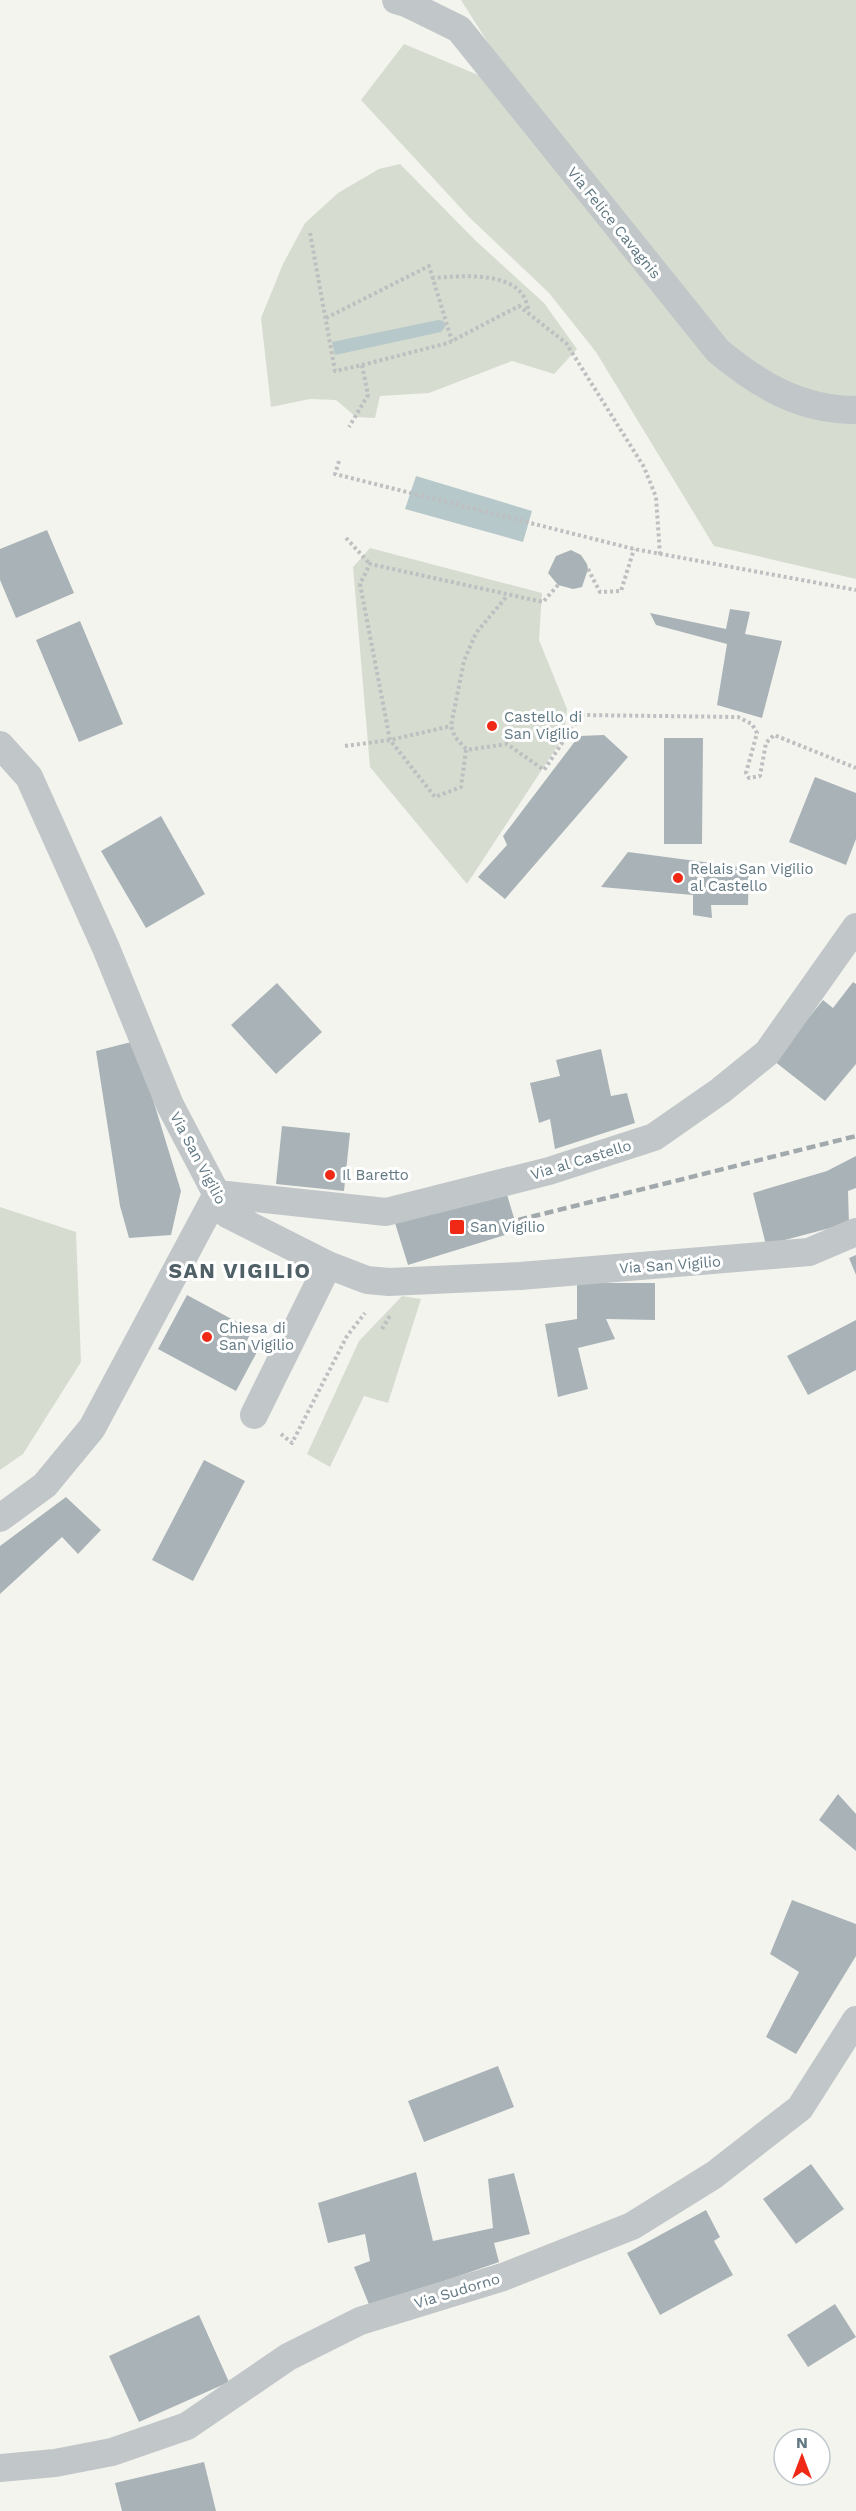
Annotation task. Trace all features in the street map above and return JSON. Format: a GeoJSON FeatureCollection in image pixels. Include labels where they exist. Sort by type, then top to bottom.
{"type":"FeatureCollection","features":[{"type":"Feature","properties":{"kind":"street","name":"Via Felice Cavagnis"},"geometry":{"type":"LineString","coordinates":[[396,0],[459,29],[718,351],[748,376],[794,401],[843,410],[856,410]]}},
{"type":"Feature","properties":{"kind":"street","name":"Via San Vigilio"},"geometry":{"type":"LineString","coordinates":[[0,745],[28,777],[106,948],[170,1105],[227,1214],[328,1265],[367,1280],[389,1282],[520,1276],[799,1253],[856,1232]]}},
{"type":"Feature","properties":{"kind":"street","name":"Via al Castello"},"geometry":{"type":"LineString","coordinates":[[217,1194],[386,1212],[549,1171],[654,1137],[720,1091],[767,1053],[856,927]]}},
{"type":"Feature","properties":{"kind":"street"},"geometry":{"type":"LineString","coordinates":[[0,1518],[45,1485],[92,1428],[208,1215],[217,1194]]}},
{"type":"Feature","properties":{"kind":"street"},"geometry":{"type":"LineString","coordinates":[[254,1415],[328,1265]]}},
{"type":"Feature","properties":{"kind":"street","name":"Via Sudorno"},"geometry":{"type":"LineString","coordinates":[[0,2468],[55,2463],[112,2452],[187,2426],[288,2357],[360,2321],[503,2277],[632,2226],[714,2175],[800,2108],[856,2020]]}},
{"type":"Feature","properties":{"kind":"path"},"geometry":{"type":"LineString","coordinates":[[310,233],[335,370],[452,341],[519,306],[566,344],[644,467],[656,497],[660,555]]}},
{"type":"Feature","properties":{"kind":"path"},"geometry":{"type":"LineString","coordinates":[[326,318],[429,266],[452,341]]}},
{"type":"Feature","properties":{"kind":"path"},"geometry":{"type":"LineString","coordinates":[[432,278],[479,275],[512,285],[527,300],[528,312]]}},
{"type":"Feature","properties":{"kind":"path"},"geometry":{"type":"LineString","coordinates":[[348,427],[368,395],[362,364]]}},
{"type":"Feature","properties":{"kind":"path"},"geometry":{"type":"LineString","coordinates":[[339,461],[335,474],[633,549],[856,590]]}},
{"type":"Feature","properties":{"kind":"path"},"geometry":{"type":"LineString","coordinates":[[346,538],[370,564],[507,596],[543,602],[558,585]]}},
{"type":"Feature","properties":{"kind":"path"},"geometry":{"type":"LineString","coordinates":[[588,569],[600,592],[621,591],[633,549]]}},
{"type":"Feature","properties":{"kind":"path"},"geometry":{"type":"LineString","coordinates":[[370,564],[360,584],[390,740],[435,797],[461,787],[466,750],[455,737],[451,726],[464,661],[476,633],[507,596]]}},
{"type":"Feature","properties":{"kind":"path"},"geometry":{"type":"LineString","coordinates":[[466,750],[507,744],[544,770],[581,715],[738,717],[752,724],[757,733],[747,772],[749,778],[760,776],[766,743],[774,735],[856,768]]}},
{"type":"Feature","properties":{"kind":"path"},"geometry":{"type":"LineString","coordinates":[[345,746],[390,740],[451,726]]}},
{"type":"Feature","properties":{"kind":"path"},"geometry":{"type":"LineString","coordinates":[[254,1415],[292,1443],[347,1336],[389,1282]]}},
{"type":"Feature","properties":{"kind":"shaded area"},"geometry":{"type":"Polygon","coordinates":[[[461,0],[856,0],[856,579],[714,546],[596,352],[549,293],[469,217],[361,100],[404,44],[519,92],[461,0]]]}},
{"type":"Feature","properties":{"kind":"shaded area"},"geometry":{"type":"Polygon","coordinates":[[[400,164],[476,241],[544,303],[577,349],[554,374],[512,361],[429,393],[380,396],[375,418],[356,417],[336,400],[310,399],[271,407],[261,318],[283,264],[305,223],[338,193],[379,169],[400,164]]]}},
{"type":"Feature","properties":{"kind":"shaded area"},"geometry":{"type":"Polygon","coordinates":[[[438,320],[444,321],[445,327],[441,332],[335,355],[332,342],[438,320]]]}},
{"type":"Feature","properties":{"kind":"shaded area"},"geometry":{"type":"Polygon","coordinates":[[[416,476],[532,511],[523,542],[405,509],[416,476]]]}},
{"type":"Feature","properties":{"kind":"shaded area"},"geometry":{"type":"Polygon","coordinates":[[[370,548],[542,593],[539,640],[567,709],[564,736],[467,884],[370,767],[353,567],[370,548]]]}},
{"type":"Feature","properties":{"kind":"shaded area"},"geometry":{"type":"Polygon","coordinates":[[[0,1207],[76,1232],[81,1362],[23,1454],[0,1470],[0,1207]]]}},
{"type":"Feature","properties":{"kind":"shaded area"},"geometry":{"type":"Polygon","coordinates":[[[402,1296],[421,1299],[388,1403],[364,1396],[330,1467],[307,1454],[359,1341],[402,1296]]]}},
{"type":"Feature","properties":{"kind":"building"},"geometry":{"type":"Polygon","coordinates":[[[47,530],[74,593],[16,618],[0,580],[0,549],[47,530]]]}},
{"type":"Feature","properties":{"kind":"building"},"geometry":{"type":"Polygon","coordinates":[[[571,550],[581,555],[588,569],[582,587],[573,589],[558,585],[548,573],[556,556],[571,550]]]}},
{"type":"Feature","properties":{"kind":"building"},"geometry":{"type":"Polygon","coordinates":[[[730,609],[750,612],[745,634],[782,641],[762,718],[717,705],[727,644],[656,625],[650,613],[726,629],[730,609]]]}},
{"type":"Feature","properties":{"kind":"building"},"geometry":{"type":"Polygon","coordinates":[[[80,621],[123,724],[79,742],[36,640],[80,621]]]}},
{"type":"Feature","properties":{"kind":"building"},"geometry":{"type":"Polygon","coordinates":[[[604,735],[628,757],[505,899],[478,877],[507,845],[503,836],[579,736],[604,735]]]}},
{"type":"Feature","properties":{"kind":"building","name":"Relais San Vigilio al Castello"},"geometry":{"type":"Polygon","coordinates":[[[664,738],[703,738],[702,844],[664,844],[664,738]]]}},
{"type":"Feature","properties":{"kind":"building"},"geometry":{"type":"Polygon","coordinates":[[[815,777],[856,793],[856,839],[846,865],[789,842],[815,777]]]}},
{"type":"Feature","properties":{"kind":"building"},"geometry":{"type":"Polygon","coordinates":[[[161,816],[205,894],[146,928],[101,851],[161,816]]]}},
{"type":"Feature","properties":{"kind":"building","name":"Relais San Vigilio al Castello"},"geometry":{"type":"Polygon","coordinates":[[[628,852],[749,868],[748,905],[711,905],[712,918],[693,915],[693,895],[601,887],[628,852]]]}},
{"type":"Feature","properties":{"kind":"building"},"geometry":{"type":"Polygon","coordinates":[[[853,982],[856,984],[856,1064],[825,1101],[774,1061],[823,1000],[833,1008],[853,982]]]}},
{"type":"Feature","properties":{"kind":"building"},"geometry":{"type":"Polygon","coordinates":[[[277,983],[322,1032],[276,1074],[231,1025],[277,983]]]}},
{"type":"Feature","properties":{"kind":"building","name":"San Vigilio"},"geometry":{"type":"Polygon","coordinates":[[[135,1041],[181,1191],[171,1235],[129,1238],[120,1206],[96,1051],[135,1041]]]}},
{"type":"Feature","properties":{"kind":"building"},"geometry":{"type":"Polygon","coordinates":[[[601,1049],[611,1096],[627,1093],[635,1123],[555,1149],[550,1119],[539,1123],[530,1083],[560,1076],[556,1060],[601,1049]]]}},
{"type":"Feature","properties":{"kind":"building"},"geometry":{"type":"Polygon","coordinates":[[[282,1126],[350,1133],[344,1191],[276,1184],[282,1126]]]}},
{"type":"Feature","properties":{"kind":"building"},"geometry":{"type":"Polygon","coordinates":[[[856,1156],[856,1188],[848,1191],[849,1223],[766,1245],[753,1193],[827,1171],[856,1156]]]}},
{"type":"Feature","properties":{"kind":"building"},"geometry":{"type":"Polygon","coordinates":[[[505,1188],[518,1231],[408,1265],[395,1223],[505,1188]]]}},
{"type":"Feature","properties":{"kind":"building"},"geometry":{"type":"Polygon","coordinates":[[[856,1255],[856,1275],[849,1258],[856,1255]]]}},
{"type":"Feature","properties":{"kind":"building"},"geometry":{"type":"Polygon","coordinates":[[[577,1283],[655,1283],[655,1320],[606,1319],[615,1339],[578,1348],[588,1389],[558,1397],[545,1324],[577,1319],[577,1283]]]}},
{"type":"Feature","properties":{"kind":"building","name":"Chiesa di San Vigilio"},"geometry":{"type":"Polygon","coordinates":[[[187,1295],[252,1330],[246,1343],[258,1350],[236,1391],[158,1349],[187,1295]]]}},
{"type":"Feature","properties":{"kind":"building"},"geometry":{"type":"Polygon","coordinates":[[[856,1320],[856,1370],[808,1395],[787,1356],[856,1320]]]}},
{"type":"Feature","properties":{"kind":"building"},"geometry":{"type":"Polygon","coordinates":[[[204,1460],[245,1481],[193,1581],[152,1560],[204,1460]]]}},
{"type":"Feature","properties":{"kind":"building"},"geometry":{"type":"Polygon","coordinates":[[[66,1497],[101,1530],[78,1554],[62,1537],[0,1594],[0,1546],[66,1497]]]}},
{"type":"Feature","properties":{"kind":"building"},"geometry":{"type":"Polygon","coordinates":[[[838,1794],[856,1814],[856,1851],[819,1820],[838,1794]]]}},
{"type":"Feature","properties":{"kind":"building"},"geometry":{"type":"Polygon","coordinates":[[[792,1900],[856,1924],[856,1956],[796,2054],[766,2037],[799,1972],[770,1954],[792,1900]]]}},
{"type":"Feature","properties":{"kind":"building"},"geometry":{"type":"Polygon","coordinates":[[[498,2066],[514,2107],[424,2142],[408,2101],[498,2066]]]}},
{"type":"Feature","properties":{"kind":"building"},"geometry":{"type":"Polygon","coordinates":[[[811,2164],[844,2209],[796,2244],[763,2199],[811,2164]]]}},
{"type":"Feature","properties":{"kind":"building"},"geometry":{"type":"Polygon","coordinates":[[[416,2172],[433,2241],[493,2228],[488,2179],[514,2173],[530,2234],[494,2243],[499,2262],[370,2307],[354,2267],[370,2261],[365,2234],[328,2243],[318,2203],[416,2172]]]}},
{"type":"Feature","properties":{"kind":"building"},"geometry":{"type":"Polygon","coordinates":[[[706,2210],[720,2237],[714,2241],[733,2275],[660,2315],[627,2253],[706,2210]]]}},
{"type":"Feature","properties":{"kind":"building"},"geometry":{"type":"Polygon","coordinates":[[[835,2304],[856,2337],[808,2367],[787,2335],[835,2304]]]}},
{"type":"Feature","properties":{"kind":"building"},"geometry":{"type":"Polygon","coordinates":[[[199,2315],[229,2382],[139,2422],[109,2356],[199,2315]]]}},
{"type":"Feature","properties":{"kind":"building"},"geometry":{"type":"Polygon","coordinates":[[[204,2462],[216,2511],[122,2511],[115,2483],[204,2462]]]}},
{"type":"Feature","properties":{"kind":"railway"},"geometry":{"type":"LineString","coordinates":[[466,1233],[856,1136]]}},
{"type":"Feature","properties":{"kind":"place","name":"Castello di San Vigilio"},"geometry":{"type":"Point","coordinates":[492,726]}},
{"type":"Feature","properties":{"kind":"place","name":"Relais San Vigilio al Castello"},"geometry":{"type":"Point","coordinates":[678,878]}},
{"type":"Feature","properties":{"kind":"place","name":"Il Baretto"},"geometry":{"type":"Point","coordinates":[330,1175]}},
{"type":"Feature","properties":{"kind":"place","name":"San Vigilio"},"geometry":{"type":"Point","coordinates":[457,1227]}},
{"type":"Feature","properties":{"kind":"place","name":"Chiesa di San Vigilio"},"geometry":{"type":"Point","coordinates":[207,1337]}},
{"type":"Feature","properties":{"kind":"district","name":"SAN VIGILIO"},"geometry":{"type":"Point","coordinates":[240,1270]}}]}
